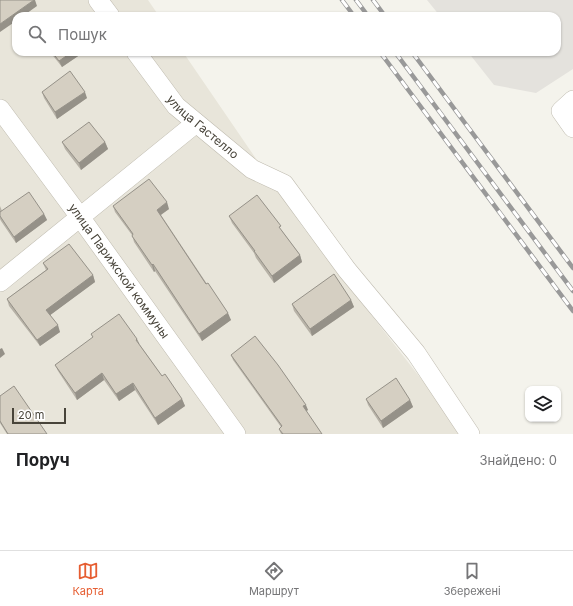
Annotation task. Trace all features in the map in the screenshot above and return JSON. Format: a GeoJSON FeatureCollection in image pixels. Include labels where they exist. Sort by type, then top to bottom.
{"type":"FeatureCollection","features":[{"type":"Feature","properties":{"kind":"street"},"geometry":{"type":"LineString","coordinates":[[98,0],[107,12]]}},
{"type":"Feature","properties":{"kind":"street","name":"улица Гастелло"},"geometry":{"type":"LineString","coordinates":[[139,56],[176,106],[252,169],[284,184],[347,270],[416,353],[470,434]]}},
{"type":"Feature","properties":{"kind":"street"},"geometry":{"type":"LineString","coordinates":[[573,100],[561,111],[573,128]]}},
{"type":"Feature","properties":{"kind":"street","name":"улица Парижской коммуны"},"geometry":{"type":"LineString","coordinates":[[0,108],[236,434]]}},
{"type":"Feature","properties":{"kind":"street"},"geometry":{"type":"LineString","coordinates":[[0,282],[196,123]]}},
{"type":"Feature","properties":{"kind":"shaded area"},"geometry":{"type":"Polygon","coordinates":[[[0,0],[148,0],[156,12],[12,12],[12,56],[186,56],[302,226],[464,434],[0,434],[0,0]]]}},
{"type":"Feature","properties":{"kind":"shaded area"},"geometry":{"type":"Polygon","coordinates":[[[427,0],[573,0],[573,69],[536,93],[494,85],[471,56],[561,56],[561,12],[437,12],[427,0]]]}},
{"type":"Feature","properties":{"kind":"building"},"geometry":{"type":"Polygon","coordinates":[[[0,0],[34,0],[17,12],[12,12],[12,16],[0,24],[0,0]]]}},
{"type":"Feature","properties":{"kind":"building"},"geometry":{"type":"Polygon","coordinates":[[[55,56],[66,56],[59,61],[55,56]]]}},
{"type":"Feature","properties":{"kind":"building"},"geometry":{"type":"Polygon","coordinates":[[[70,71],[85,92],[55,112],[42,92],[70,71]]]}},
{"type":"Feature","properties":{"kind":"building"},"geometry":{"type":"Polygon","coordinates":[[[89,122],[105,142],[79,163],[62,142],[89,122]]]}},
{"type":"Feature","properties":{"kind":"building"},"geometry":{"type":"Polygon","coordinates":[[[149,179],[167,202],[157,210],[206,284],[208,283],[228,313],[199,334],[113,206],[149,179]]]}},
{"type":"Feature","properties":{"kind":"building"},"geometry":{"type":"Polygon","coordinates":[[[29,192],[44,214],[14,237],[0,216],[0,212],[29,192]]]}},
{"type":"Feature","properties":{"kind":"building"},"geometry":{"type":"Polygon","coordinates":[[[257,195],[281,226],[279,227],[300,255],[272,276],[229,216],[257,195]]]}},
{"type":"Feature","properties":{"kind":"building"},"geometry":{"type":"Polygon","coordinates":[[[69,244],[93,275],[46,310],[58,325],[37,340],[7,299],[48,269],[43,263],[69,244]]]}},
{"type":"Feature","properties":{"kind":"building"},"geometry":{"type":"Polygon","coordinates":[[[334,274],[351,300],[310,329],[292,304],[334,274]]]}},
{"type":"Feature","properties":{"kind":"building"},"geometry":{"type":"Polygon","coordinates":[[[119,314],[162,376],[165,374],[182,399],[155,418],[133,383],[116,394],[102,373],[75,393],[55,365],[93,337],[91,334],[119,314]]]}},
{"type":"Feature","properties":{"kind":"building"},"geometry":{"type":"Polygon","coordinates":[[[255,336],[278,365],[306,405],[303,406],[322,434],[283,434],[279,429],[282,426],[231,355],[255,336]]]}},
{"type":"Feature","properties":{"kind":"building"},"geometry":{"type":"Polygon","coordinates":[[[396,378],[410,400],[381,421],[366,399],[396,378]]]}},
{"type":"Feature","properties":{"kind":"building"},"geometry":{"type":"Polygon","coordinates":[[[14,386],[47,434],[8,434],[0,421],[0,396],[14,386]]]}},
{"type":"Feature","properties":{"kind":"railway"},"geometry":{"type":"LineString","coordinates":[[342,0],[351,12]]}},
{"type":"Feature","properties":{"kind":"railway"},"geometry":{"type":"LineString","coordinates":[[356,0],[365,12]]}},
{"type":"Feature","properties":{"kind":"railway"},"geometry":{"type":"LineString","coordinates":[[373,0],[382,12]]}},
{"type":"Feature","properties":{"kind":"railway"},"geometry":{"type":"LineString","coordinates":[[383,56],[573,311]]}},
{"type":"Feature","properties":{"kind":"railway"},"geometry":{"type":"LineString","coordinates":[[398,56],[573,291]]}},
{"type":"Feature","properties":{"kind":"railway"},"geometry":{"type":"LineString","coordinates":[[415,56],[573,268]]}}]}
